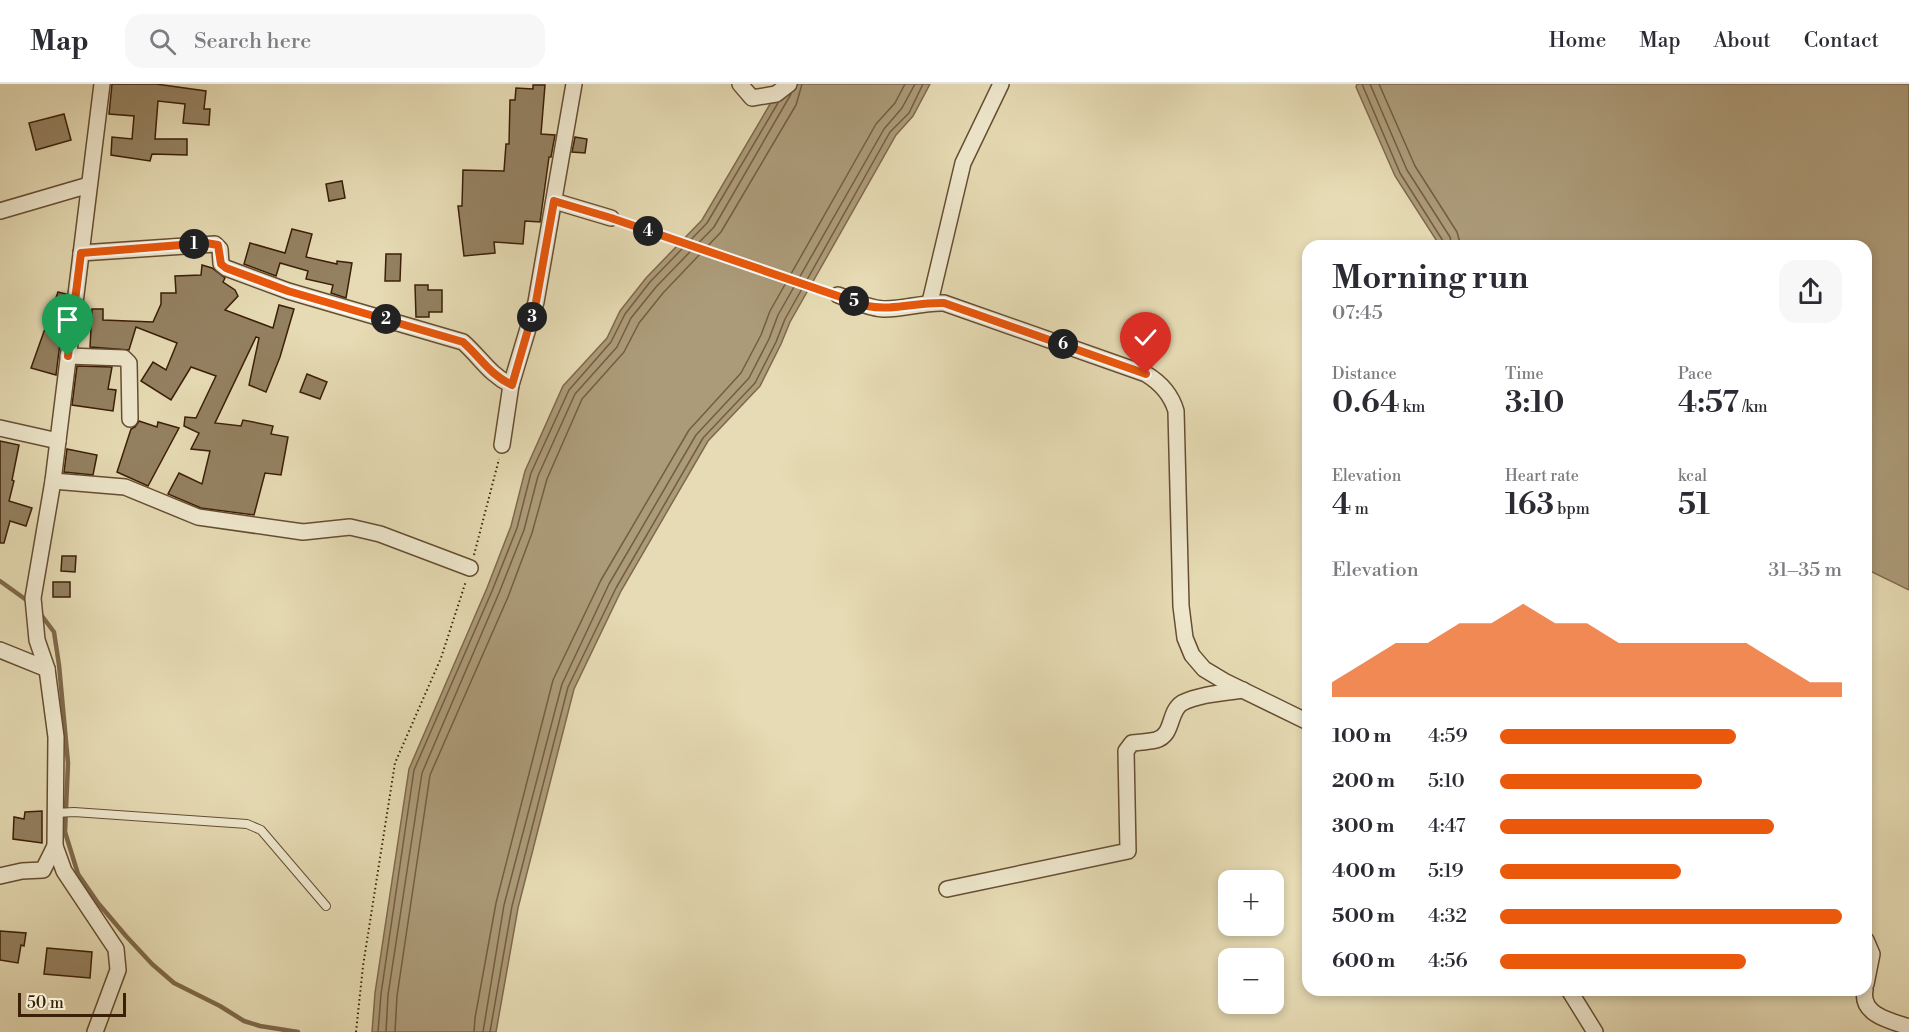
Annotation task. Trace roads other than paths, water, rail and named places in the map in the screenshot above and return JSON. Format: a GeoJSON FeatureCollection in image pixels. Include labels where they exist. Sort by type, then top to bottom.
{"type":"FeatureCollection","features":[{"type":"Feature","properties":{"kind":"street"},"geometry":{"type":"LineString","coordinates":[[0,876],[22,871],[43,870],[55,846],[60,813],[56,737],[47,669],[37,640],[33,598],[53,481],[102,84]]}},
{"type":"Feature","properties":{"kind":"street"},"geometry":{"type":"LineString","coordinates":[[502,445],[512,385],[536,302],[574,84]]}},
{"type":"Feature","properties":{"kind":"street"},"geometry":{"type":"LineString","coordinates":[[740,84],[752,98],[776,94],[789,84]]}},
{"type":"Feature","properties":{"kind":"street"},"geometry":{"type":"LineString","coordinates":[[930,302],[963,163],[1001,84]]}},
{"type":"Feature","properties":{"kind":"street"},"geometry":{"type":"LineString","coordinates":[[0,210],[89,185]]}},
{"type":"Feature","properties":{"kind":"street"},"geometry":{"type":"LineString","coordinates":[[554,201],[611,218]]}},
{"type":"Feature","properties":{"kind":"street"},"geometry":{"type":"LineString","coordinates":[[81,253],[215,244],[220,249],[221,264],[226,268],[288,291],[463,342],[498,379],[512,385]]}},
{"type":"Feature","properties":{"kind":"street"},"geometry":{"type":"LineString","coordinates":[[838,295],[867,306],[883,309],[930,302],[944,303],[1146,374],[1157,381],[1173,401],[1176,411],[1180,606],[1185,638],[1192,655],[1204,669],[1302,719]]}},
{"type":"Feature","properties":{"kind":"street"},"geometry":{"type":"LineString","coordinates":[[68,356],[124,358],[129,363],[130,419]]}},
{"type":"Feature","properties":{"kind":"street"},"geometry":{"type":"LineString","coordinates":[[0,428],[58,441]]}},
{"type":"Feature","properties":{"kind":"street"},"geometry":{"type":"LineString","coordinates":[[53,481],[125,487],[198,517],[303,532],[350,527],[380,534],[470,568]]}},
{"type":"Feature","properties":{"kind":"street"},"geometry":{"type":"LineString","coordinates":[[0,650],[47,669]]}},
{"type":"Feature","properties":{"kind":"street"},"geometry":{"type":"LineString","coordinates":[[947,889],[1128,851],[1126,751],[1132,743],[1158,740],[1167,733],[1173,715],[1180,704],[1197,698],[1243,690]]}},
{"type":"Feature","properties":{"kind":"street"},"geometry":{"type":"LineString","coordinates":[[55,846],[64,871],[116,949],[118,970],[95,1032]]}},
{"type":"Feature","properties":{"kind":"street"},"geometry":{"type":"LineString","coordinates":[[1573,996],[1595,1032]]}},
{"type":"Feature","properties":{"kind":"street"},"geometry":{"type":"LineString","coordinates":[[1864,996],[1869,1009],[1878,1017],[1909,1027]]}},
{"type":"Feature","properties":{"kind":"lane"},"geometry":{"type":"LineString","coordinates":[[60,813],[74,812],[247,824],[261,830],[326,906]]}},
{"type":"Feature","properties":{"kind":"water"},"geometry":{"type":"Polygon","coordinates":[[[780,84],[930,84],[913,116],[896,135],[790,322],[760,386],[708,441],[621,591],[574,689],[518,908],[496,1032],[372,1032],[375,993],[409,769],[487,588],[511,526],[525,471],[563,386],[607,338],[620,311],[646,278],[702,220],[780,84]]]}},
{"type":"Feature","properties":{"kind":"water"},"geometry":{"type":"Polygon","coordinates":[[[1357,84],[1909,84],[1909,590],[1872,572],[1872,240],[1436,240],[1395,176],[1356,87],[1357,84]]]}},
{"type":"Feature","properties":{"kind":"waterway"},"geometry":{"type":"LineString","coordinates":[[0,581],[25,599]]}},
{"type":"Feature","properties":{"kind":"waterway"},"geometry":{"type":"LineString","coordinates":[[39,612],[54,632],[59,665],[68,763],[65,832],[78,874],[98,903],[126,936],[152,964],[174,983],[244,1021],[298,1032]]}}]}
